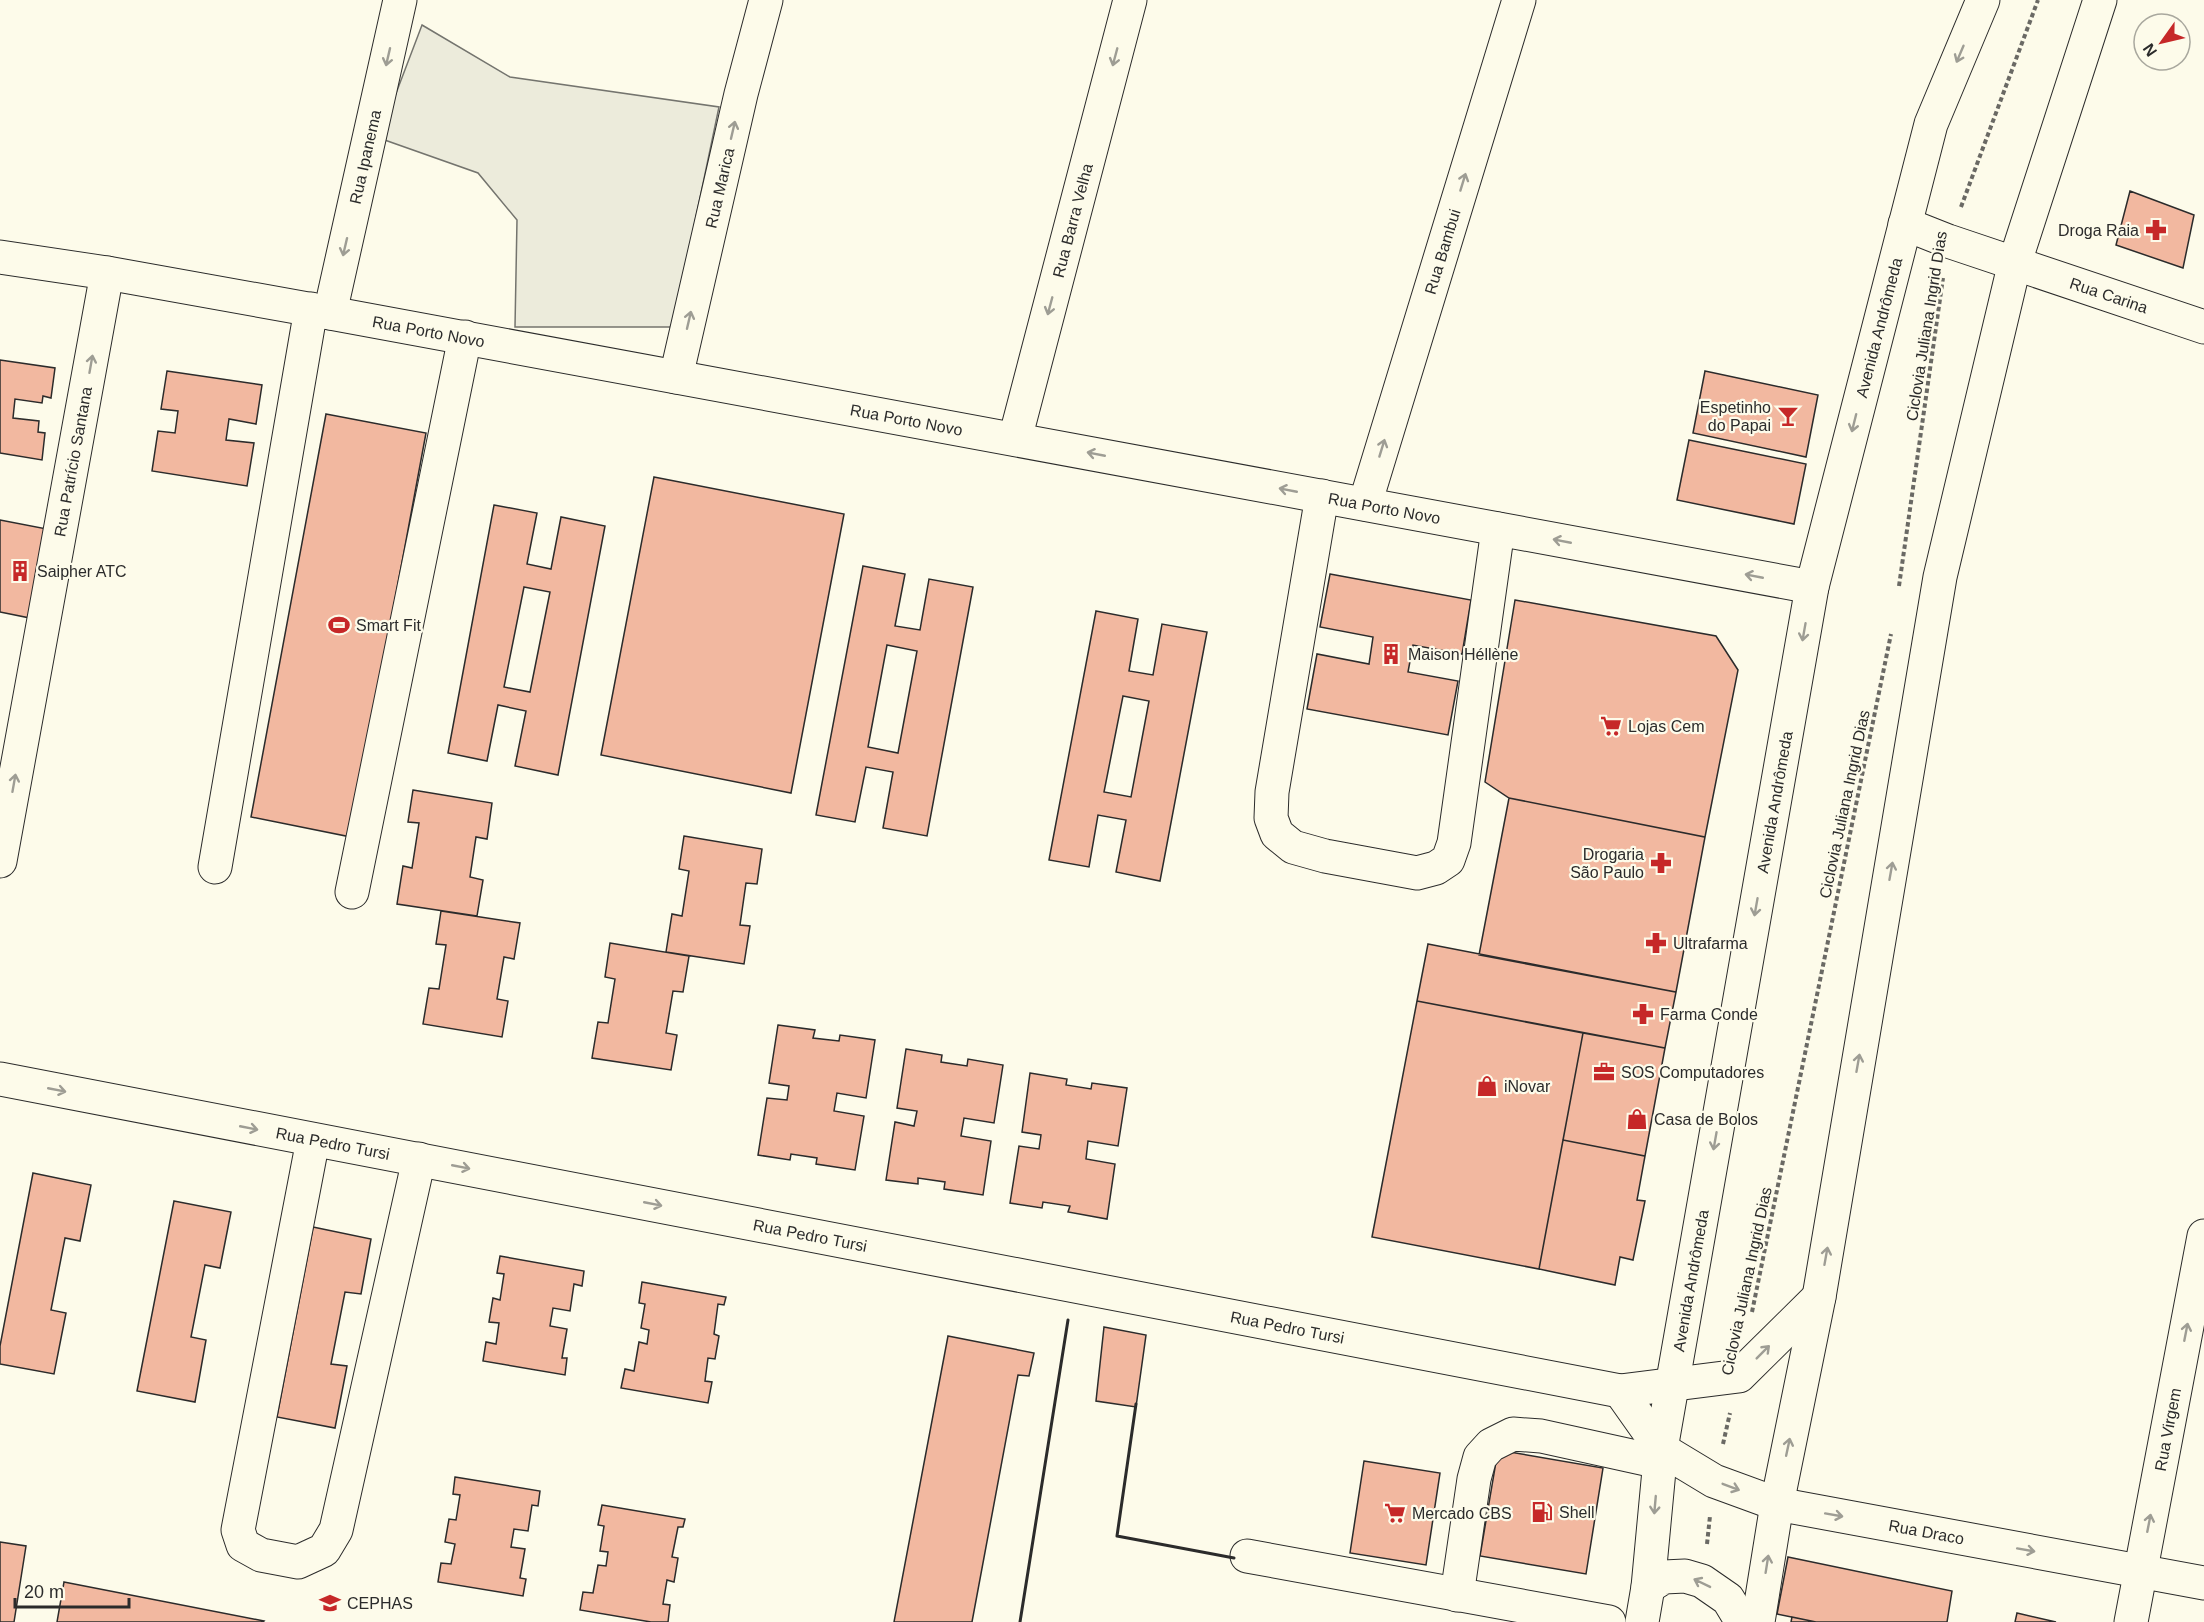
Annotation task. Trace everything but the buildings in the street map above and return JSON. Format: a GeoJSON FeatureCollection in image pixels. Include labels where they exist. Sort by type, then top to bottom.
{"type":"FeatureCollection","features":[{"type":"Feature","properties":{"kind":"street","name":"Rua Ipanema"},"geometry":{"type":"LineString","coordinates":[[215,867],[321,311],[400,0]]}},
{"type":"Feature","properties":{"kind":"street","name":"Rua Marica"},"geometry":{"type":"LineString","coordinates":[[676,377],[741,94],[766,0]]}},
{"type":"Feature","properties":{"kind":"street","name":"Rua Barra Velha"},"geometry":{"type":"LineString","coordinates":[[1015,439],[1130,0]]}},
{"type":"Feature","properties":{"kind":"street","name":"Rua Bambui"},"geometry":{"type":"LineString","coordinates":[[1365,504],[1520,0]]}},
{"type":"Feature","properties":{"kind":"street","name":"Avenida Andrômeda"},"geometry":{"type":"LineString","coordinates":[[1642,1622],[1648,1587],[1660,1456],[1812,587],[1930,124],[1983,0]]}},
{"type":"Feature","properties":{"kind":"street"},"geometry":{"type":"LineString","coordinates":[[1758,1622],[1777,1504],[1819,1297],[1940,577],[2015,262],[2100,0]]}},
{"type":"Feature","properties":{"kind":"street","name":"Rua Carina"},"geometry":{"type":"LineString","coordinates":[[1905,224],[1948,241],[2204,327]]}},
{"type":"Feature","properties":{"kind":"street","name":"Rua Porto Novo"},"geometry":{"type":"LineString","coordinates":[[0,257],[107,273],[321,311],[1812,587]]}},
{"type":"Feature","properties":{"kind":"street","name":"Rua Patrício Santana"},"geometry":{"type":"LineString","coordinates":[[0,861],[107,273]]}},
{"type":"Feature","properties":{"kind":"street"},"geometry":{"type":"LineString","coordinates":[[352,892],[465,338]]}},
{"type":"Feature","properties":{"kind":"street"},"geometry":{"type":"LineString","coordinates":[[1322,496],[1272,792],[1270,818],[1276,834],[1293,847],[1336,858],[1417,873],[1436,868],[1448,860],[1454,843],[1498,529]]}},
{"type":"Feature","properties":{"kind":"street","name":"Rua Pedro Tursi"},"geometry":{"type":"LineString","coordinates":[[0,1079],[1620,1390],[1739,1376]]}},
{"type":"Feature","properties":{"kind":"street"},"geometry":{"type":"LineString","coordinates":[[313,1140],[238,1530],[243,1545],[261,1555],[298,1562],[324,1550],[336,1530],[419,1159]]}},
{"type":"Feature","properties":{"kind":"street","name":"Rua Virgem"},"geometry":{"type":"LineString","coordinates":[[2131,1622],[2204,1236]]}},
{"type":"Feature","properties":{"kind":"street"},"geometry":{"type":"LineString","coordinates":[[1739,1376],[1819,1297]]}},
{"type":"Feature","properties":{"kind":"street"},"geometry":{"type":"LineString","coordinates":[[1620,1390],[1660,1456]]}},
{"type":"Feature","properties":{"kind":"street"},"geometry":{"type":"LineString","coordinates":[[1457,1595],[1474,1479],[1480,1457],[1491,1445],[1513,1434],[1541,1436],[1660,1456]]}},
{"type":"Feature","properties":{"kind":"street","name":"Rua Draco"},"geometry":{"type":"LineString","coordinates":[[1660,1456],[1714,1481],[1777,1504],[2204,1583]]}},
{"type":"Feature","properties":{"kind":"street"},"geometry":{"type":"LineString","coordinates":[[1247,1556],[1609,1622]]}},
{"type":"Feature","properties":{"kind":"street"},"geometry":{"type":"LineString","coordinates":[[1648,1587],[1664,1577],[1685,1576],[1702,1581],[1728,1599],[1742,1622]]}},
{"type":"Feature","properties":{"kind":"path","name":"Ciclovia Juliana Ingrid Dias"},"geometry":{"type":"LineString","coordinates":[[1898,591],[1948,241],[2038,0]]}},
{"type":"Feature","properties":{"kind":"path","name":"Ciclovia Juliana Ingrid Dias"},"geometry":{"type":"LineString","coordinates":[[1751,1317],[1893,626]]}},
{"type":"Feature","properties":{"kind":"path","name":"Ciclovia Juliana Ingrid Dias"},"geometry":{"type":"LineString","coordinates":[[1702,1581],[1714,1481],[1739,1376]]}},
{"type":"Feature","properties":{"kind":"shaded area"},"geometry":{"type":"Polygon","coordinates":[[[422,25],[510,77],[719,107],[673,327],[515,327],[517,220],[478,173],[379,138],[422,25]]]}},
{"type":"Feature","properties":{"kind":"wall"},"geometry":{"type":"LineString","coordinates":[[1020,1622],[1068,1320]]}},
{"type":"Feature","properties":{"kind":"wall"},"geometry":{"type":"LineString","coordinates":[[1136,1404],[1117,1536],[1234,1558]]}},
{"type":"Feature","properties":{"kind":"place","name":"Droga Raia"},"geometry":{"type":"Point","coordinates":[2156,230]}},
{"type":"Feature","properties":{"kind":"place","name":"Espetinho do Papai"},"geometry":{"type":"Point","coordinates":[1788,416]}},
{"type":"Feature","properties":{"kind":"place","name":"Saipher ATC"},"geometry":{"type":"Point","coordinates":[20,571]}},
{"type":"Feature","properties":{"kind":"place","name":"Smart Fit"},"geometry":{"type":"Point","coordinates":[339,625]}},
{"type":"Feature","properties":{"kind":"place","name":"Maison Héllène"},"geometry":{"type":"Point","coordinates":[1391,654]}},
{"type":"Feature","properties":{"kind":"place","name":"Lojas Cem"},"geometry":{"type":"Point","coordinates":[1611,726]}},
{"type":"Feature","properties":{"kind":"place","name":"Drogaria São Paulo"},"geometry":{"type":"Point","coordinates":[1661,863]}},
{"type":"Feature","properties":{"kind":"place","name":"Ultrafarma"},"geometry":{"type":"Point","coordinates":[1656,943]}},
{"type":"Feature","properties":{"kind":"place","name":"Farma Conde"},"geometry":{"type":"Point","coordinates":[1643,1014]}},
{"type":"Feature","properties":{"kind":"place","name":"SOS Computadores"},"geometry":{"type":"Point","coordinates":[1604,1072]}},
{"type":"Feature","properties":{"kind":"place","name":"iNovar"},"geometry":{"type":"Point","coordinates":[1487,1086]}},
{"type":"Feature","properties":{"kind":"place","name":"Casa de Bolos"},"geometry":{"type":"Point","coordinates":[1637,1119]}},
{"type":"Feature","properties":{"kind":"place","name":"Shell"},"geometry":{"type":"Point","coordinates":[1542,1512]}},
{"type":"Feature","properties":{"kind":"place","name":"Mercado CBS"},"geometry":{"type":"Point","coordinates":[1395,1513]}},
{"type":"Feature","properties":{"kind":"place","name":"CEPHAS"},"geometry":{"type":"Point","coordinates":[330,1603]}}]}
